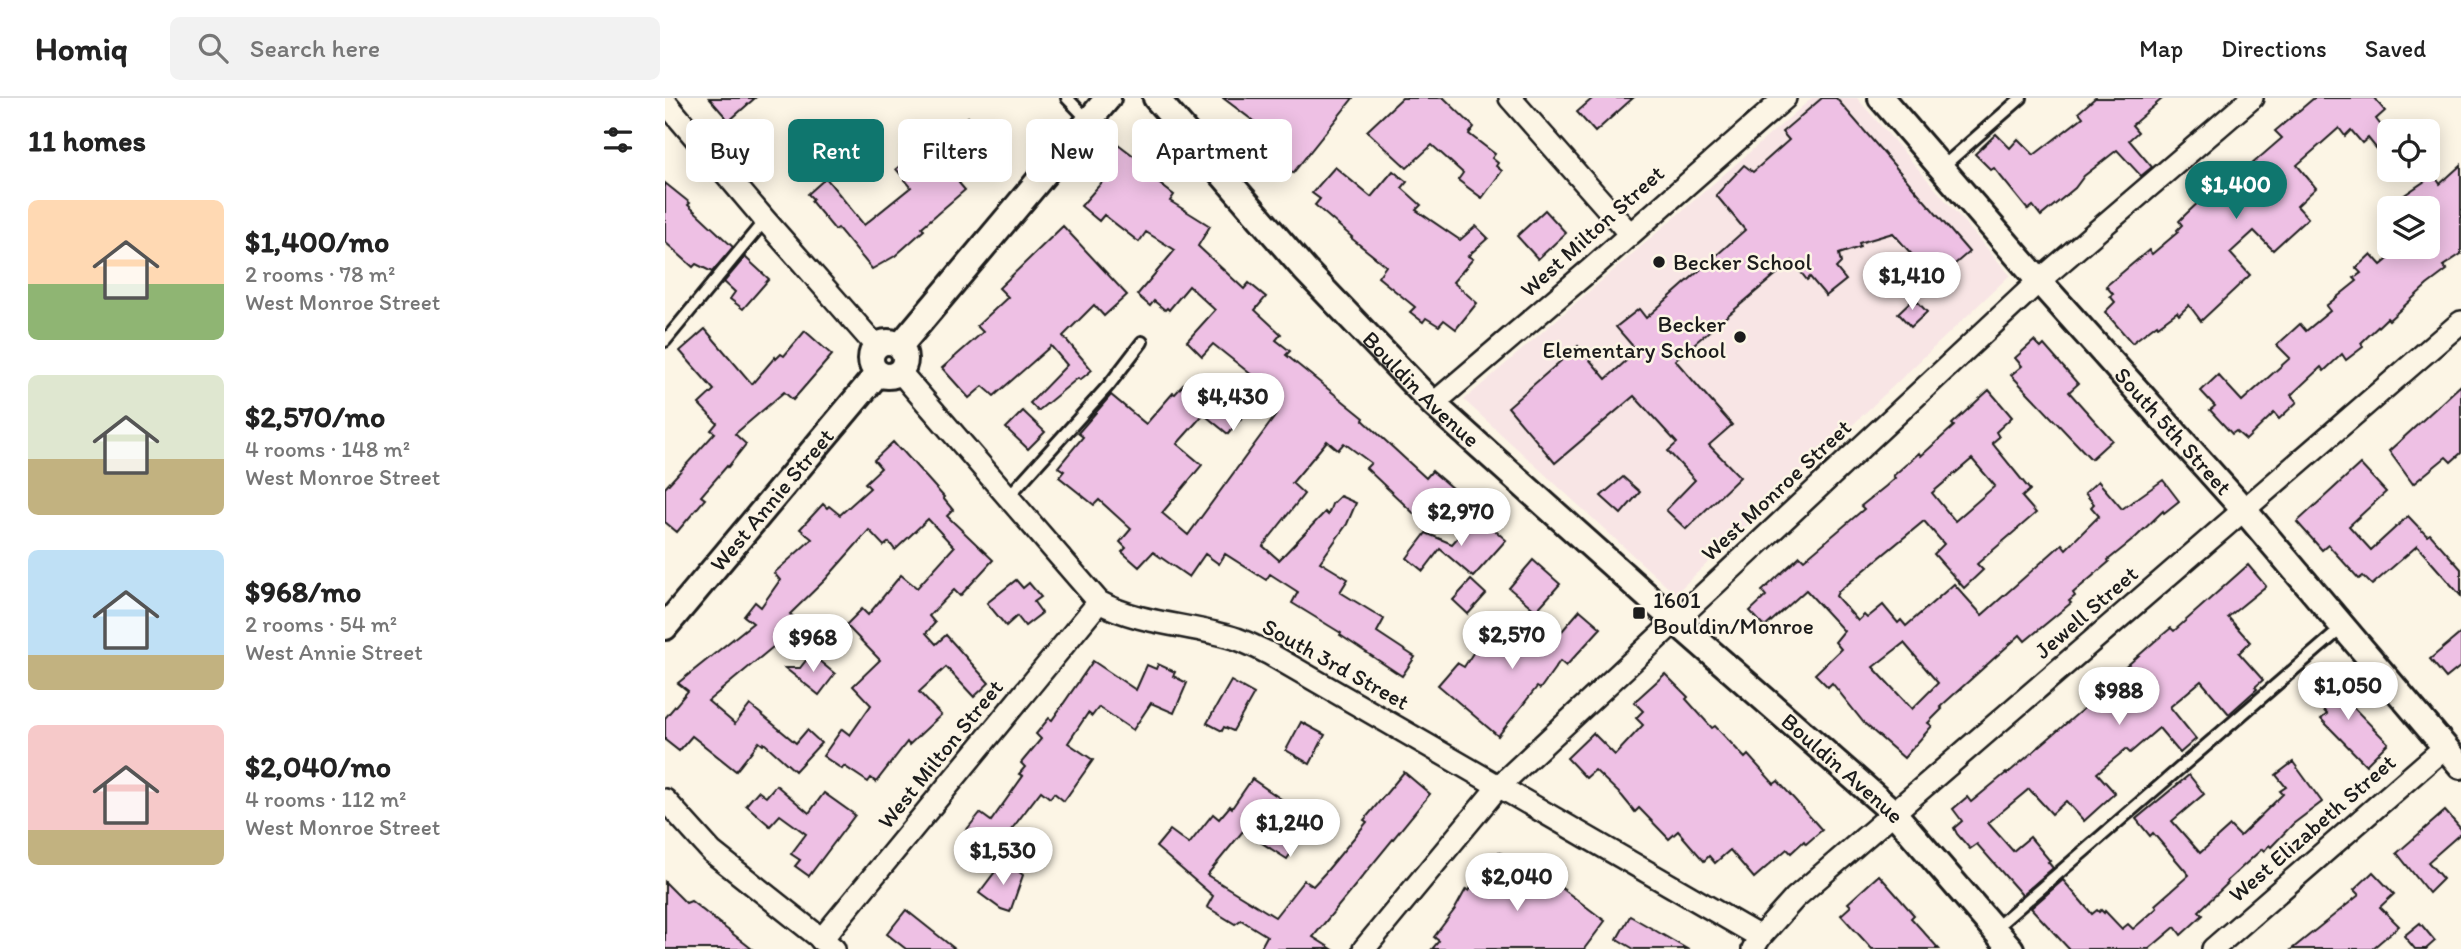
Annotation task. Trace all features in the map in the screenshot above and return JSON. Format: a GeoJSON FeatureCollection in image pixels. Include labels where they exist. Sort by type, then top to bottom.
{"type":"FeatureCollection","features":[{"type":"Feature","properties":{"kind":"street"},"geometry":{"type":"LineString","coordinates":[[1091,119],[1108,98]]}},
{"type":"Feature","properties":{"kind":"street","name":"Bouldin Avenue"},"geometry":{"type":"LineString","coordinates":[[1156,98],[1305,270],[1433,404],[1893,813],[2011,949]]}},
{"type":"Feature","properties":{"kind":"street"},"geometry":{"type":"LineString","coordinates":[[1510,98],[1629,233]]}},
{"type":"Feature","properties":{"kind":"street","name":"West Milton Street"},"geometry":{"type":"LineString","coordinates":[[1433,404],[1785,98]]}},
{"type":"Feature","properties":{"kind":"street","name":"South 5th Street"},"geometry":{"type":"LineString","coordinates":[[1881,98],[2039,282],[2244,510],[2453,757]]}},
{"type":"Feature","properties":{"kind":"street","name":"West Monroe Street"},"geometry":{"type":"LineString","coordinates":[[1364,949],[1499,787],[1674,620],[2039,282],[2252,98]]}},
{"type":"Feature","properties":{"kind":"street"},"geometry":{"type":"LineString","coordinates":[[665,102],[765,220],[888,346]]}},
{"type":"Feature","properties":{"kind":"street"},"geometry":{"type":"LineString","coordinates":[[889,373],[871,360],[888,346],[1035,182]]}},
{"type":"Feature","properties":{"kind":"street","name":"Jewell Street"},"geometry":{"type":"LineString","coordinates":[[1757,943],[1795,898],[2461,322]]}},
{"type":"Feature","properties":{"kind":"street","name":"South 3rd Street"},"geometry":{"type":"LineString","coordinates":[[889,373],[1008,497],[1099,602],[1136,617],[1237,639],[1268,653],[1499,787],[1757,943]]}},
{"type":"Feature","properties":{"kind":"street","name":"West Annie Street"},"geometry":{"type":"LineString","coordinates":[[665,627],[889,373]]}},
{"type":"Feature","properties":{"kind":"street","name":"West Milton Street"},"geometry":{"type":"LineString","coordinates":[[828,945],[1099,602]]}},
{"type":"Feature","properties":{"kind":"street","name":"West Elizabeth Street"},"geometry":{"type":"LineString","coordinates":[[2213,949],[2453,757]]}},
{"type":"Feature","properties":{"kind":"street"},"geometry":{"type":"LineString","coordinates":[[665,800],[712,852],[828,945]]}},
{"type":"Feature","properties":{"kind":"lane"},"geometry":{"type":"LineString","coordinates":[[1067,98],[1087,119]]}},
{"type":"Feature","properties":{"kind":"lane"},"geometry":{"type":"LineString","coordinates":[[1940,169],[2021,98]]}},
{"type":"Feature","properties":{"kind":"lane"},"geometry":{"type":"LineString","coordinates":[[665,341],[765,220]]}},
{"type":"Feature","properties":{"kind":"lane"},"geometry":{"type":"LineString","coordinates":[[1008,497],[1109,386],[1142,342]]}},
{"type":"Feature","properties":{"kind":"lane"},"geometry":{"type":"LineString","coordinates":[[1994,929],[2343,627]]}},
{"type":"Feature","properties":{"kind":"shaded area","name":"Becker Elementary School"},"geometry":{"type":"Polygon","coordinates":[[[1812,98],[1857,98],[2010,275],[1675,594],[1464,400],[1812,98]]]}},
{"type":"Feature","properties":{"kind":"building"},"geometry":{"type":"Polygon","coordinates":[[[709,98],[755,98],[731,119],[727,119],[709,98]]]}},
{"type":"Feature","properties":{"kind":"building"},"geometry":{"type":"Polygon","coordinates":[[[1223,98],[1353,98],[1293,173],[1292,119],[1251,119],[1223,98]]]}},
{"type":"Feature","properties":{"kind":"building"},"geometry":{"type":"Polygon","coordinates":[[[1402,98],[1444,98],[1474,127],[1469,134],[1495,154],[1492,158],[1502,171],[1482,198],[1458,180],[1463,173],[1432,145],[1407,168],[1367,131],[1402,98]]]}},
{"type":"Feature","properties":{"kind":"building"},"geometry":{"type":"Polygon","coordinates":[[[1593,98],[1633,98],[1595,132],[1577,112],[1593,98]]]}},
{"type":"Feature","properties":{"kind":"building"},"geometry":{"type":"Polygon","coordinates":[[[1822,98],[1836,98],[1969,252],[1935,281],[1893,233],[1859,243],[1860,247],[1839,254],[1841,263],[1836,268],[1846,280],[1826,296],[1810,277],[1807,280],[1792,261],[1675,360],[1732,425],[1709,445],[1740,477],[1686,529],[1666,510],[1695,480],[1668,451],[1677,443],[1634,396],[1555,463],[1508,407],[1578,346],[1606,379],[1637,351],[1616,327],[1639,309],[1646,318],[1745,230],[1716,195],[1744,165],[1753,172],[1789,140],[1782,132],[1822,98]]]}},
{"type":"Feature","properties":{"kind":"building"},"geometry":{"type":"Polygon","coordinates":[[[2095,98],[2163,98],[2132,125],[2138,132],[2129,140],[2152,167],[2141,176],[2117,150],[2041,216],[2033,206],[2028,210],[1994,168],[1991,170],[1975,154],[1996,134],[2010,148],[2018,139],[2034,155],[2083,117],[2079,112],[2095,98]]]}},
{"type":"Feature","properties":{"kind":"building"},"geometry":{"type":"Polygon","coordinates":[[[2314,98],[2374,98],[2385,111],[2376,119],[2377,149],[2368,138],[2362,143],[2351,130],[2345,136],[2339,128],[2297,165],[2316,188],[2297,206],[2308,218],[2273,250],[2254,231],[2230,253],[2250,275],[2201,321],[2189,305],[2179,315],[2177,312],[2132,343],[2105,312],[2115,302],[2110,296],[2113,294],[2106,286],[2149,250],[2152,254],[2178,232],[2182,225],[2179,221],[2218,184],[2220,186],[2232,174],[2236,178],[2282,138],[2275,131],[2314,98]]]}},
{"type":"Feature","properties":{"kind":"building"},"geometry":{"type":"Polygon","coordinates":[[[1118,144],[1132,155],[1132,182],[1157,182],[1174,195],[1170,201],[1210,226],[1198,246],[1244,289],[1249,283],[1266,297],[1255,310],[1281,334],[1276,340],[1290,351],[1286,355],[1364,418],[1363,420],[1426,478],[1432,471],[1454,490],[1426,525],[1366,468],[1371,463],[1344,443],[1338,450],[1327,441],[1292,483],[1304,494],[1263,546],[1279,560],[1325,512],[1328,515],[1332,504],[1340,496],[1356,503],[1347,524],[1320,562],[1348,579],[1340,592],[1384,619],[1377,632],[1415,657],[1402,676],[1292,603],[1298,592],[1270,574],[1266,580],[1225,554],[1219,564],[1205,554],[1189,577],[1153,552],[1139,567],[1122,552],[1126,548],[1120,542],[1131,529],[1099,500],[1094,505],[1059,477],[1064,471],[1058,467],[1083,437],[1078,433],[1111,395],[1146,424],[1184,384],[1210,407],[1177,444],[1202,465],[1162,513],[1188,535],[1276,415],[1257,400],[1228,434],[1207,417],[1253,376],[1213,344],[1202,356],[1187,341],[1215,310],[1189,286],[1169,310],[1154,301],[1150,306],[1137,295],[1175,250],[1146,232],[1139,242],[1104,215],[1099,221],[1081,206],[1102,182],[1118,182],[1118,144]]]}},
{"type":"Feature","properties":{"kind":"building"},"geometry":{"type":"Polygon","coordinates":[[[2461,165],[2461,254],[2443,266],[2447,270],[2389,320],[2387,318],[2361,343],[2363,347],[2346,360],[2342,354],[2324,371],[2321,367],[2291,395],[2297,402],[2279,419],[2274,413],[2246,440],[2236,431],[2232,434],[2210,410],[2215,406],[2201,391],[2218,375],[2242,401],[2290,358],[2277,345],[2300,324],[2306,331],[2330,311],[2326,306],[2357,281],[2354,278],[2361,273],[2356,268],[2371,254],[2381,265],[2388,259],[2440,259],[2440,196],[2403,196],[2424,182],[2440,184],[2461,165]]]}},
{"type":"Feature","properties":{"kind":"building"},"geometry":{"type":"Polygon","coordinates":[[[1335,167],[1371,197],[1393,171],[1407,182],[1402,188],[1421,205],[1416,210],[1460,240],[1476,226],[1488,238],[1468,256],[1473,259],[1453,282],[1477,303],[1456,329],[1444,320],[1439,326],[1426,318],[1423,322],[1410,312],[1415,307],[1378,277],[1386,266],[1315,205],[1320,199],[1312,193],[1335,167]]]}},
{"type":"Feature","properties":{"kind":"building"},"geometry":{"type":"Polygon","coordinates":[[[822,182],[829,182],[864,225],[911,187],[907,182],[960,182],[965,190],[922,227],[924,230],[895,256],[872,269],[838,228],[835,230],[808,194],[822,182]]]}},
{"type":"Feature","properties":{"kind":"building"},"geometry":{"type":"Polygon","coordinates":[[[665,183],[690,203],[688,205],[733,247],[712,272],[696,264],[693,267],[665,242],[665,183]]]}},
{"type":"Feature","properties":{"kind":"building"},"geometry":{"type":"Polygon","coordinates":[[[1545,210],[1566,233],[1538,259],[1517,236],[1545,210]]]}},
{"type":"Feature","properties":{"kind":"building"},"geometry":{"type":"Polygon","coordinates":[[[1063,226],[1127,295],[1104,316],[1094,305],[1063,336],[1092,370],[1038,411],[1030,403],[1067,365],[1051,346],[994,396],[983,386],[969,398],[942,368],[983,332],[977,326],[1008,297],[999,288],[1063,226]]]}},
{"type":"Feature","properties":{"kind":"building"},"geometry":{"type":"Polygon","coordinates":[[[745,257],[769,279],[743,309],[730,299],[735,292],[724,282],[745,257]]]}},
{"type":"Feature","properties":{"kind":"building"},"geometry":{"type":"Polygon","coordinates":[[[1914,298],[1927,312],[1911,327],[1898,313],[1914,298]]]}},
{"type":"Feature","properties":{"kind":"building"},"geometry":{"type":"Polygon","coordinates":[[[705,329],[752,384],[775,357],[776,359],[781,354],[784,356],[805,331],[832,355],[793,400],[784,392],[735,434],[746,444],[701,496],[705,499],[677,532],[665,522],[665,488],[715,433],[711,430],[717,423],[699,404],[714,390],[680,351],[705,329]]]}},
{"type":"Feature","properties":{"kind":"building"},"geometry":{"type":"Polygon","coordinates":[[[2034,341],[2041,348],[2044,345],[2078,384],[2069,392],[2112,440],[2091,459],[2011,375],[2022,366],[2015,358],[2034,341]]]}},
{"type":"Feature","properties":{"kind":"building"},"geometry":{"type":"Polygon","coordinates":[[[2461,385],[2461,453],[2451,462],[2446,457],[2413,484],[2389,451],[2461,385]]]}},
{"type":"Feature","properties":{"kind":"building"},"geometry":{"type":"Polygon","coordinates":[[[1989,390],[2012,417],[1996,432],[1999,437],[1992,443],[2030,490],[2022,497],[2036,513],[1977,564],[1983,570],[1964,588],[1934,554],[1944,544],[1924,521],[1838,592],[1836,596],[1858,621],[1864,615],[1867,618],[1883,605],[1898,623],[1901,620],[1906,626],[1954,584],[1982,615],[2062,544],[2066,549],[2099,516],[2091,507],[2094,504],[2085,493],[2098,481],[2122,509],[2163,480],[2179,501],[2164,513],[2163,511],[2073,593],[2075,596],[2069,601],[2071,603],[2025,641],[2020,635],[1940,707],[1942,709],[1928,723],[1932,726],[1904,758],[1864,723],[1832,683],[1828,687],[1815,674],[1841,649],[1835,642],[1844,631],[1806,590],[1765,627],[1750,611],[1766,596],[1762,591],[1800,556],[1804,560],[1864,509],[1861,506],[1895,478],[1893,476],[1919,453],[1921,456],[1954,426],[1952,424],[1989,390]],[[1972,459],[1932,493],[1955,521],[1995,486],[1972,459]],[[1904,643],[1873,667],[1912,709],[1938,683],[1904,643]]]}},
{"type":"Feature","properties":{"kind":"building"},"geometry":{"type":"Polygon","coordinates":[[[1023,411],[1045,432],[1028,449],[1006,428],[1023,411]]]}},
{"type":"Feature","properties":{"kind":"building"},"geometry":{"type":"Polygon","coordinates":[[[893,442],[944,497],[953,510],[947,516],[993,560],[960,596],[954,590],[929,616],[935,623],[926,633],[936,644],[946,635],[989,683],[974,697],[946,667],[919,692],[941,715],[909,745],[907,742],[876,782],[871,778],[868,782],[823,756],[842,729],[850,735],[871,705],[853,686],[880,660],[846,625],[862,609],[868,615],[901,575],[917,588],[954,547],[928,519],[895,550],[889,542],[884,546],[869,530],[825,580],[790,614],[796,619],[793,624],[797,627],[708,701],[735,724],[750,705],[796,743],[807,730],[821,743],[795,771],[764,743],[763,745],[759,742],[736,771],[692,736],[679,751],[665,740],[665,718],[688,691],[678,683],[753,623],[744,616],[755,602],[761,607],[780,580],[774,573],[812,539],[800,529],[823,504],[840,515],[870,488],[865,483],[881,468],[874,460],[893,442]]]}},
{"type":"Feature","properties":{"kind":"building"},"geometry":{"type":"Polygon","coordinates":[[[2360,464],[2386,492],[2349,526],[2371,550],[2408,516],[2427,536],[2430,534],[2461,569],[2461,596],[2417,546],[2372,585],[2363,576],[2359,579],[2328,545],[2322,550],[2297,522],[2360,464]]]}},
{"type":"Feature","properties":{"kind":"building"},"geometry":{"type":"Polygon","coordinates":[[[1623,477],[1640,492],[1621,514],[1601,496],[1623,477]]]}},
{"type":"Feature","properties":{"kind":"building"},"geometry":{"type":"Polygon","coordinates":[[[1475,518],[1487,529],[1490,526],[1506,540],[1473,577],[1440,549],[1423,571],[1407,558],[1426,533],[1452,544],[1475,518]]]}},
{"type":"Feature","properties":{"kind":"building"},"geometry":{"type":"Polygon","coordinates":[[[1533,560],[1560,584],[1536,611],[1509,588],[1533,560]]]}},
{"type":"Feature","properties":{"kind":"building"},"geometry":{"type":"Polygon","coordinates":[[[2248,565],[2266,586],[2228,617],[2250,642],[2239,653],[2263,680],[2255,687],[2257,689],[2229,714],[2201,681],[2170,707],[2196,739],[2180,753],[2159,728],[2130,753],[2126,749],[2097,773],[2115,793],[2084,821],[2066,801],[2052,814],[2029,789],[1988,823],[2013,851],[2030,837],[2050,861],[2048,862],[2053,868],[2022,895],[1977,844],[1970,849],[1957,834],[1954,828],[1962,821],[1953,809],[1967,797],[1971,802],[2007,774],[2124,674],[2121,671],[2154,642],[2171,628],[2174,631],[2248,565]]]}},
{"type":"Feature","properties":{"kind":"building"},"geometry":{"type":"Polygon","coordinates":[[[1016,580],[1023,588],[1029,583],[1041,597],[1034,602],[1042,613],[1025,626],[1017,616],[1006,626],[987,603],[1016,580]]]}},
{"type":"Feature","properties":{"kind":"building"},"geometry":{"type":"Polygon","coordinates":[[[1471,580],[1486,594],[1468,614],[1453,600],[1471,580]]]}},
{"type":"Feature","properties":{"kind":"building"},"geometry":{"type":"Polygon","coordinates":[[[1580,610],[1601,628],[1566,666],[1560,661],[1540,689],[1537,687],[1498,736],[1438,685],[1457,663],[1464,667],[1486,633],[1499,643],[1515,624],[1545,651],[1580,610]]]}},
{"type":"Feature","properties":{"kind":"building"},"geometry":{"type":"Polygon","coordinates":[[[2461,633],[2461,666],[2446,678],[2430,659],[2461,633]]]}},
{"type":"Feature","properties":{"kind":"building"},"geometry":{"type":"Polygon","coordinates":[[[811,654],[835,674],[819,695],[785,668],[800,668],[811,654]]]}},
{"type":"Feature","properties":{"kind":"building"},"geometry":{"type":"Polygon","coordinates":[[[1093,661],[1136,690],[1147,665],[1156,669],[1158,664],[1175,672],[1173,676],[1187,683],[1174,713],[1151,703],[1133,730],[1099,707],[1092,716],[1088,713],[1068,743],[1093,760],[1064,801],[1054,793],[1050,798],[1041,791],[1008,834],[1015,839],[999,860],[964,833],[980,813],[991,821],[1023,776],[1019,774],[1025,767],[1021,763],[1041,739],[1036,734],[1049,718],[1052,720],[1093,661]]]}},
{"type":"Feature","properties":{"kind":"building"},"geometry":{"type":"Polygon","coordinates":[[[1665,674],[1688,697],[1686,699],[1712,728],[1715,726],[1745,758],[1748,755],[1774,784],[1778,781],[1822,830],[1791,853],[1787,849],[1754,878],[1730,850],[1715,863],[1709,856],[1704,861],[1678,831],[1669,839],[1639,808],[1635,812],[1595,770],[1586,778],[1567,758],[1593,733],[1615,755],[1643,725],[1636,718],[1643,711],[1634,702],[1665,674]]]}},
{"type":"Feature","properties":{"kind":"building"},"geometry":{"type":"Polygon","coordinates":[[[2332,678],[2354,703],[2351,705],[2388,743],[2366,765],[2321,719],[2327,714],[2311,696],[2332,678]]]}},
{"type":"Feature","properties":{"kind":"building"},"geometry":{"type":"Polygon","coordinates":[[[1231,681],[1254,694],[1233,731],[1224,727],[1222,731],[1207,723],[1231,681]]]}},
{"type":"Feature","properties":{"kind":"building"},"geometry":{"type":"Polygon","coordinates":[[[1301,722],[1325,735],[1310,764],[1286,750],[1301,722]]]}},
{"type":"Feature","properties":{"kind":"building"},"geometry":{"type":"Polygon","coordinates":[[[2293,762],[2322,802],[2293,824],[2271,847],[2269,845],[2264,851],[2262,849],[2227,881],[2199,911],[2203,915],[2181,935],[2175,927],[2149,949],[2069,949],[2031,908],[2063,880],[2092,914],[2097,910],[2104,913],[2105,911],[2122,929],[2128,924],[2133,929],[2189,875],[2153,833],[2150,836],[2136,819],[2189,775],[2204,794],[2172,821],[2200,853],[2230,826],[2240,836],[2283,794],[2280,791],[2286,787],[2276,775],[2293,762]]]}},
{"type":"Feature","properties":{"kind":"building"},"geometry":{"type":"Polygon","coordinates":[[[1404,772],[1430,794],[1313,937],[1332,949],[1260,949],[1267,936],[1241,920],[1235,924],[1207,907],[1213,896],[1156,847],[1170,830],[1189,844],[1213,814],[1219,819],[1230,806],[1232,808],[1252,779],[1313,821],[1287,859],[1243,831],[1207,875],[1275,917],[1304,880],[1313,886],[1325,873],[1404,772]]]}},
{"type":"Feature","properties":{"kind":"building"},"geometry":{"type":"Polygon","coordinates":[[[776,785],[809,813],[824,793],[855,815],[809,876],[795,866],[800,860],[791,854],[806,834],[780,815],[770,826],[746,805],[758,791],[766,797],[776,785]]]}},
{"type":"Feature","properties":{"kind":"building"},"geometry":{"type":"Polygon","coordinates":[[[2445,811],[2461,829],[2461,833],[2428,862],[2443,879],[2429,893],[2397,853],[2445,811]]]}},
{"type":"Feature","properties":{"kind":"building"},"geometry":{"type":"Polygon","coordinates":[[[1499,852],[1559,886],[1605,921],[1584,949],[1432,949],[1439,941],[1434,937],[1466,889],[1469,891],[1480,872],[1483,874],[1499,852]]]}},
{"type":"Feature","properties":{"kind":"building"},"geometry":{"type":"Polygon","coordinates":[[[1004,860],[1023,875],[1010,912],[1001,909],[979,893],[1004,860]]]}},
{"type":"Feature","properties":{"kind":"building"},"geometry":{"type":"Polygon","coordinates":[[[2373,872],[2394,894],[2380,907],[2399,926],[2372,949],[2292,949],[2359,895],[2354,890],[2373,872]]]}},
{"type":"Feature","properties":{"kind":"building"},"geometry":{"type":"Polygon","coordinates":[[[1879,875],[1914,915],[1911,918],[1939,949],[1872,949],[1841,915],[1851,906],[1848,903],[1879,875]]]}},
{"type":"Feature","properties":{"kind":"building"},"geometry":{"type":"Polygon","coordinates":[[[665,882],[686,903],[691,901],[752,949],[665,949],[665,882]]]}},
{"type":"Feature","properties":{"kind":"building"},"geometry":{"type":"Polygon","coordinates":[[[906,910],[955,949],[906,949],[887,934],[906,910]]]}},
{"type":"Feature","properties":{"kind":"building"},"geometry":{"type":"Polygon","coordinates":[[[1630,916],[1687,949],[1634,949],[1617,939],[1630,916]]]}},
{"type":"Feature","properties":{"kind":"building"},"geometry":{"type":"Polygon","coordinates":[[[2420,923],[2435,941],[2426,949],[2415,949],[2404,936],[2420,923]]]}},
{"type":"Feature","properties":{"kind":"place","name":"Becker School"},"geometry":{"type":"Point","coordinates":[1659,262]}},
{"type":"Feature","properties":{"kind":"place","name":"Becker Elementary School"},"geometry":{"type":"Point","coordinates":[1740,337]}},
{"type":"Feature","properties":{"kind":"place","name":"1601 Bouldin/Monroe"},"geometry":{"type":"Point","coordinates":[1639,613]}}]}
